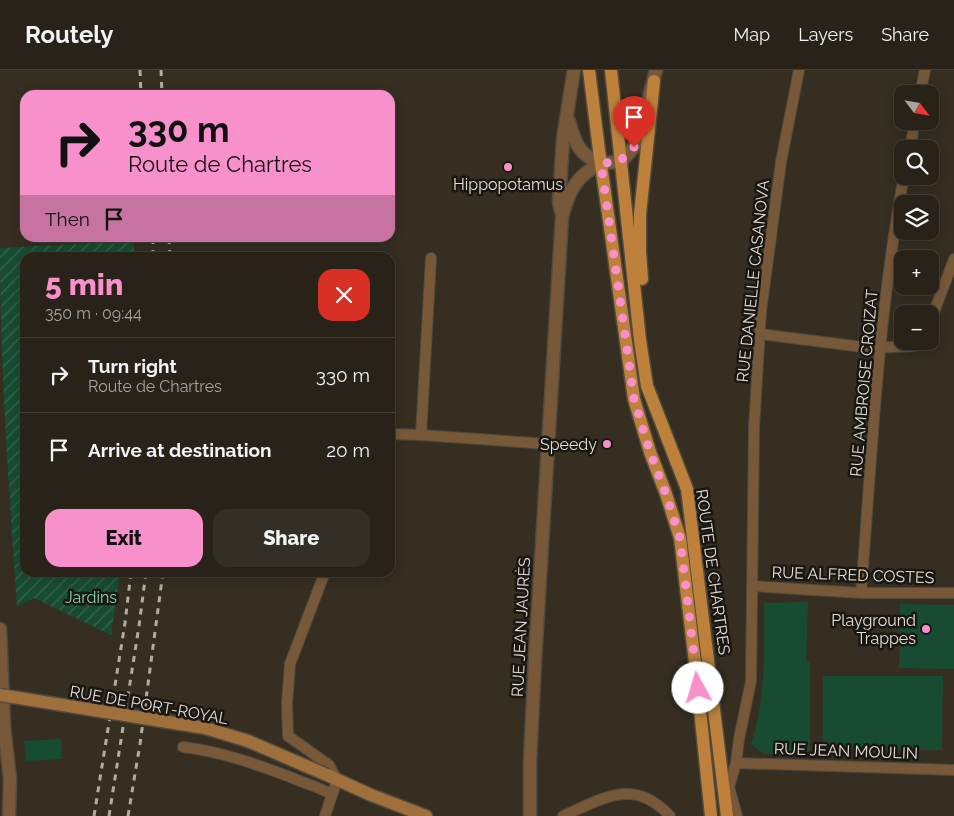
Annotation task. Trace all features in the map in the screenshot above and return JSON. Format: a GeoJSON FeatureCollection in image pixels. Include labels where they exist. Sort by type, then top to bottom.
{"type":"FeatureCollection","features":[{"type":"Feature","properties":{"kind":"main road","name":"ROUTE DE CHARTRES"},"geometry":{"type":"LineString","coordinates":[[589,70],[634,399],[680,538],[711,816]]}},
{"type":"Feature","properties":{"kind":"main road","name":"ROUTE DE CHARTRES"},"geometry":{"type":"LineString","coordinates":[[611,70],[640,340],[647,386],[687,489],[728,816]]}},
{"type":"Feature","properties":{"kind":"main road"},"geometry":{"type":"LineString","coordinates":[[640,340],[647,326],[640,252],[640,214],[655,76]]}},
{"type":"Feature","properties":{"kind":"main road","name":"RUE DE PORT-ROYAL"},"geometry":{"type":"LineString","coordinates":[[0,695],[205,728],[248,741],[371,795],[426,816]]}},
{"type":"Feature","properties":{"kind":"main road","name":"RUE DE PORT-ROYAL"},"geometry":{"type":"LineString","coordinates":[[371,795],[407,816]]}},
{"type":"Feature","properties":{"kind":"street"},"geometry":{"type":"LineString","coordinates":[[567,70],[567,81],[571,88]]}},
{"type":"Feature","properties":{"kind":"street"},"geometry":{"type":"LineString","coordinates":[[562,217],[559,202],[563,140],[574,70]]}},
{"type":"Feature","properties":{"kind":"street","name":"RUE DANIELLE CASANOVA"},"geometry":{"type":"LineString","coordinates":[[737,816],[730,787],[751,681],[754,428],[760,334],[781,162],[799,70]]}},
{"type":"Feature","properties":{"kind":"street"},"geometry":{"type":"LineString","coordinates":[[922,85],[925,70]]}},
{"type":"Feature","properties":{"kind":"street"},"geometry":{"type":"LineString","coordinates":[[562,217],[570,192],[576,181],[586,172],[601,164],[621,160],[634,147],[638,140],[655,76]]}},
{"type":"Feature","properties":{"kind":"street"},"geometry":{"type":"LineString","coordinates":[[567,116],[572,134],[580,151],[589,159],[601,164]]}},
{"type":"Feature","properties":{"kind":"street","name":"RUE AMBROISE CROIZAT"},"geometry":{"type":"LineString","coordinates":[[861,593],[881,346],[903,185]]}},
{"type":"Feature","properties":{"kind":"street","name":"RUE JEAN JAURÈS"},"geometry":{"type":"LineString","coordinates":[[533,815],[530,762],[562,217]]}},
{"type":"Feature","properties":{"kind":"street"},"geometry":{"type":"LineString","coordinates":[[421,434],[431,258]]}},
{"type":"Feature","properties":{"kind":"street"},"geometry":{"type":"LineString","coordinates":[[937,305],[954,259]]}},
{"type":"Feature","properties":{"kind":"street"},"geometry":{"type":"LineString","coordinates":[[760,334],[871,348],[894,346]]}},
{"type":"Feature","properties":{"kind":"street"},"geometry":{"type":"LineString","coordinates":[[395,434],[421,434],[548,444]]}},
{"type":"Feature","properties":{"kind":"street"},"geometry":{"type":"LineString","coordinates":[[323,577],[290,664],[287,703],[288,736],[330,764],[332,795],[325,816]]}},
{"type":"Feature","properties":{"kind":"street","name":"RUE ALFRED COSTES"},"geometry":{"type":"LineString","coordinates":[[752,586],[861,593],[954,593]]}},
{"type":"Feature","properties":{"kind":"street"},"geometry":{"type":"LineString","coordinates":[[0,629],[4,726],[10,779],[9,816]]}},
{"type":"Feature","properties":{"kind":"street"},"geometry":{"type":"LineString","coordinates":[[183,747],[211,750],[239,758],[332,795]]}},
{"type":"Feature","properties":{"kind":"street","name":"RUE JEAN MOULIN"},"geometry":{"type":"LineString","coordinates":[[736,763],[954,770]]}},
{"type":"Feature","properties":{"kind":"street"},"geometry":{"type":"LineString","coordinates":[[563,816],[618,794],[643,796],[659,804],[670,816]]}},
{"type":"Feature","properties":{"kind":"street"},"geometry":{"type":"LineString","coordinates":[[588,816],[594,803]]}},
{"type":"Feature","properties":{"kind":"green space","name":"Jardins"},"geometry":{"type":"Polygon","coordinates":[[[134,242],[134,252],[20,252],[20,577],[119,577],[111,635],[34,598],[17,607],[3,383],[0,248],[134,242]]]}},
{"type":"Feature","properties":{"kind":"green space"},"geometry":{"type":"Polygon","coordinates":[[[808,602],[806,660],[810,662],[810,756],[764,754],[751,744],[762,692],[764,603],[808,602]]]}},
{"type":"Feature","properties":{"kind":"green space","name":"Playground Trappes"},"geometry":{"type":"Polygon","coordinates":[[[900,604],[954,605],[954,669],[899,668],[900,604]]]}},
{"type":"Feature","properties":{"kind":"green space"},"geometry":{"type":"Polygon","coordinates":[[[823,676],[943,676],[942,750],[823,750],[823,676]]]}},
{"type":"Feature","properties":{"kind":"green space"},"geometry":{"type":"Polygon","coordinates":[[[61,739],[62,759],[26,761],[24,741],[61,739]]]}},
{"type":"Feature","properties":{"kind":"railway"},"geometry":{"type":"LineString","coordinates":[[140,70],[141,90]]}},
{"type":"Feature","properties":{"kind":"railway"},"geometry":{"type":"LineString","coordinates":[[161,70],[162,90]]}},
{"type":"Feature","properties":{"kind":"railway"},"geometry":{"type":"LineString","coordinates":[[153,242],[153,252]]}},
{"type":"Feature","properties":{"kind":"railway"},"geometry":{"type":"LineString","coordinates":[[169,242],[170,252]]}},
{"type":"Feature","properties":{"kind":"railway"},"geometry":{"type":"LineString","coordinates":[[94,816],[125,623],[130,577]]}},
{"type":"Feature","properties":{"kind":"railway"},"geometry":{"type":"LineString","coordinates":[[109,816],[145,577]]}},
{"type":"Feature","properties":{"kind":"railway"},"geometry":{"type":"LineString","coordinates":[[128,816],[140,744],[162,577]]}},
{"type":"Feature","properties":{"kind":"place","name":"Hippopotamus"},"geometry":{"type":"Point","coordinates":[508,167]}},
{"type":"Feature","properties":{"kind":"place","name":"Speedy"},"geometry":{"type":"Point","coordinates":[607,444]}},
{"type":"Feature","properties":{"kind":"place","name":"Playground Trappes"},"geometry":{"type":"Point","coordinates":[926,629]}},
{"type":"Feature","properties":{"kind":"route"},"geometry":{"type":"LineString","coordinates":[[634,147],[621,160],[601,164],[634,399],[680,538],[698,688]]}}]}
